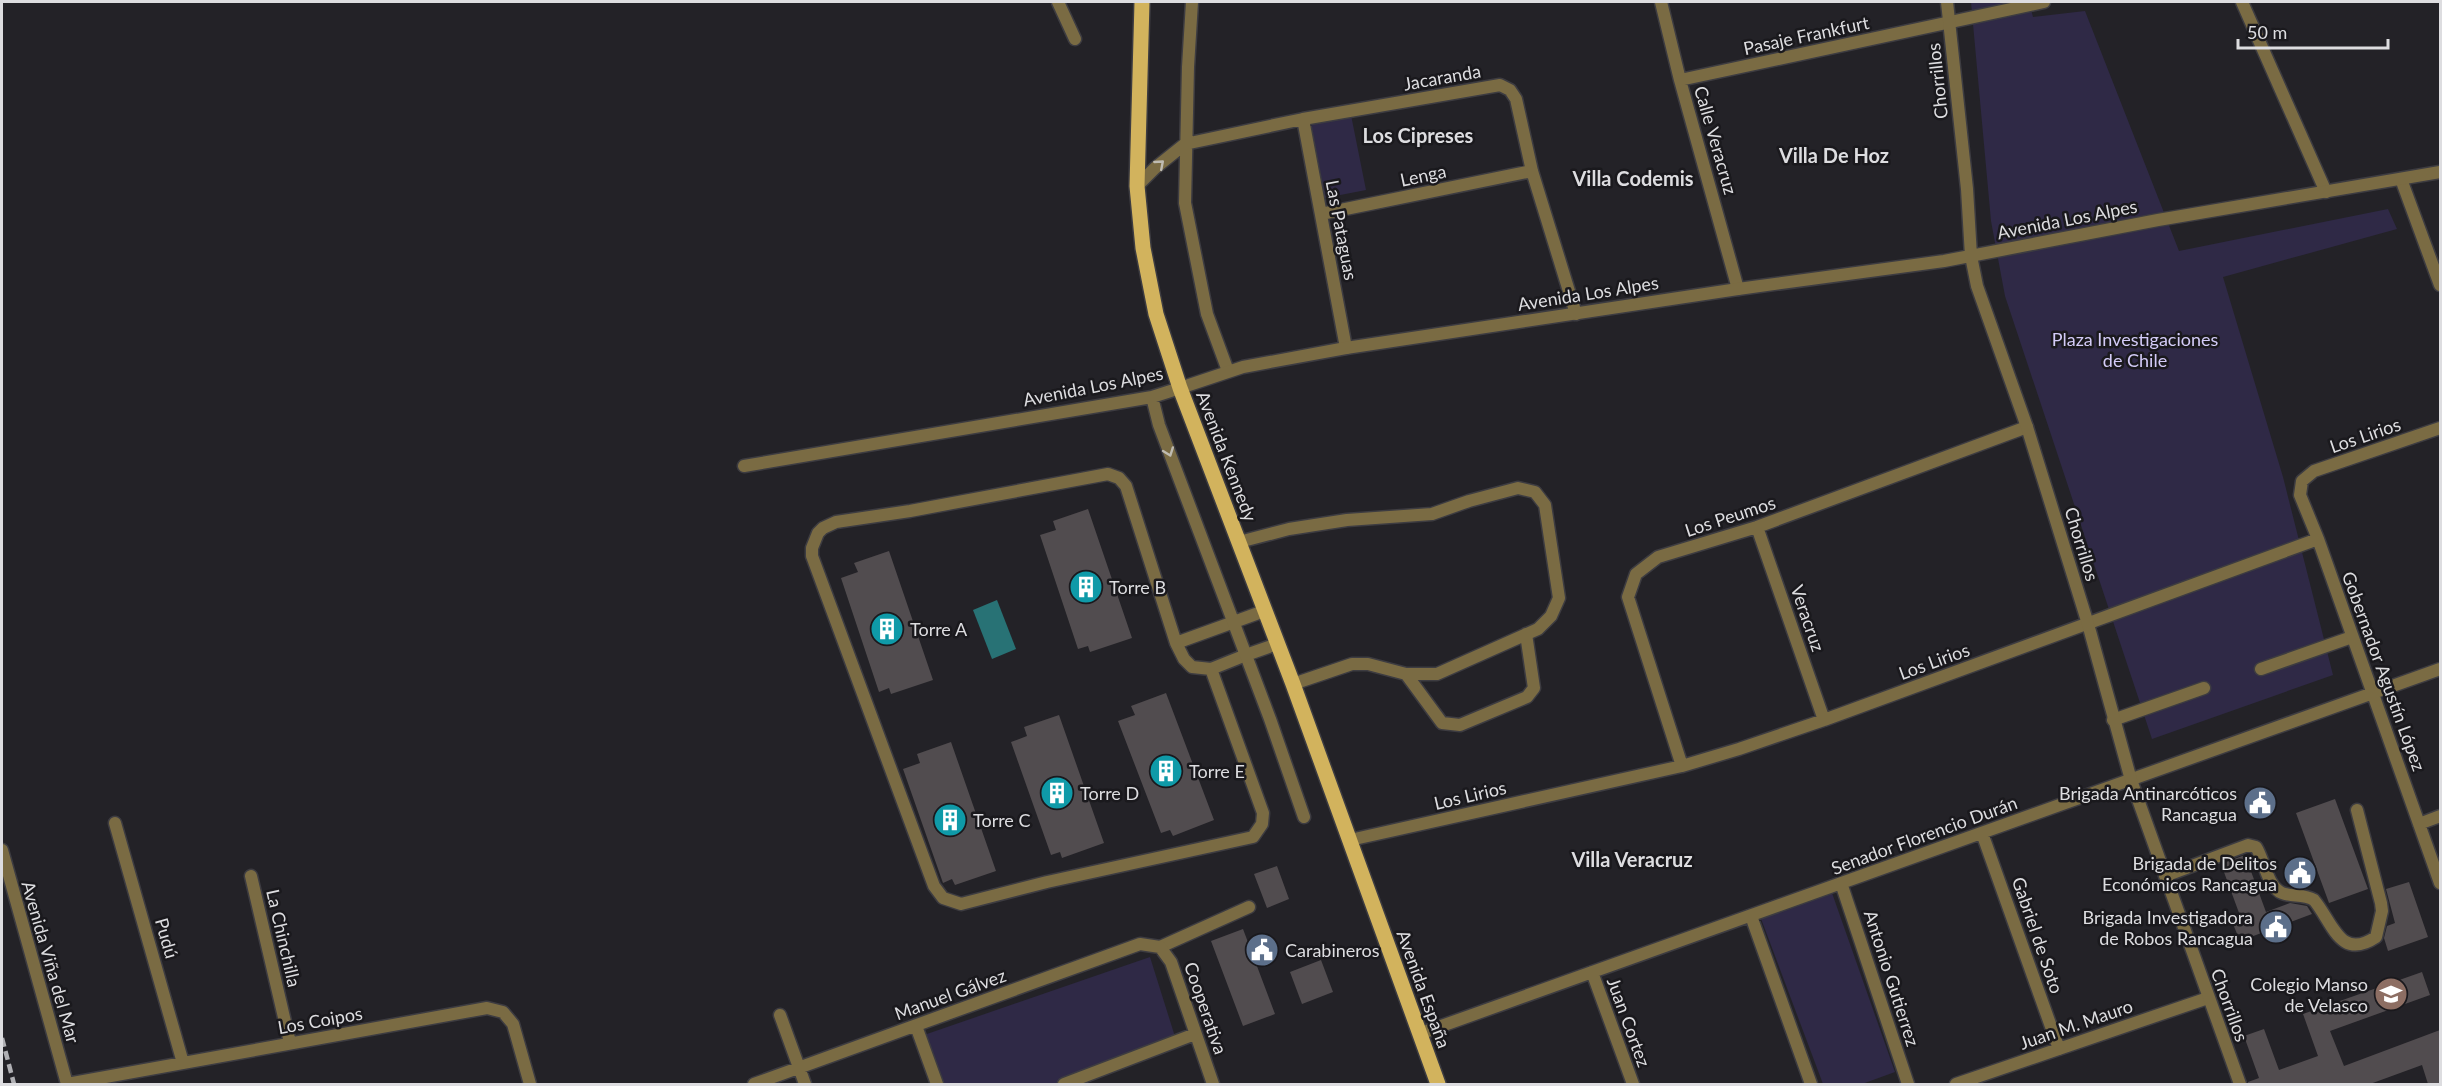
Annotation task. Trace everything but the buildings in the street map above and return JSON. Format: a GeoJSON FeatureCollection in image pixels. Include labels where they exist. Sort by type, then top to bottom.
{"type":"FeatureCollection","features":[{"type":"Feature","properties":{"kind":"main road","name":"Avenida Kennedy"},"geometry":{"type":"LineString","coordinates":[[1142,2],[1137,186],[1143,248],[1156,314],[1180,387],[1293,684],[1373,906]]}},
{"type":"Feature","properties":{"kind":"main road","name":"Avenida España"},"geometry":{"type":"LineString","coordinates":[[1373,906],[1438,1084]]}},
{"type":"Feature","properties":{"kind":"street"},"geometry":{"type":"LineString","coordinates":[[1058,2],[1075,39]]}},
{"type":"Feature","properties":{"kind":"street","name":"Avenida Kennedy"},"geometry":{"type":"LineString","coordinates":[[1192,2],[1185,144],[1185,203],[1208,314],[1228,371]]}},
{"type":"Feature","properties":{"kind":"street","name":"Calle Veracruz"},"geometry":{"type":"LineString","coordinates":[[1660,2],[1738,288]]}},
{"type":"Feature","properties":{"kind":"street","name":"Chorrillos"},"geometry":{"type":"LineString","coordinates":[[1947,2],[1967,189],[1971,256],[1984,311],[2026,427],[2088,624],[2131,780],[2240,1084]]}},
{"type":"Feature","properties":{"kind":"street","name":"Pasaje Frankfurt"},"geometry":{"type":"LineString","coordinates":[[1680,80],[2044,2]]}},
{"type":"Feature","properties":{"kind":"street"},"geometry":{"type":"LineString","coordinates":[[2242,2],[2326,192]]}},
{"type":"Feature","properties":{"kind":"street","name":"Jacaranda"},"geometry":{"type":"LineString","coordinates":[[1185,144],[1303,119],[1500,85],[1509,90],[1516,99],[1532,171],[1576,314]]}},
{"type":"Feature","properties":{"kind":"street","name":"Las Pataguas"},"geometry":{"type":"LineString","coordinates":[[1303,119],[1346,348]]}},
{"type":"Feature","properties":{"kind":"street"},"geometry":{"type":"LineString","coordinates":[[1137,186],[1185,144]]}},
{"type":"Feature","properties":{"kind":"street","name":"Lenga"},"geometry":{"type":"LineString","coordinates":[[1321,214],[1532,171]]}},
{"type":"Feature","properties":{"kind":"street","name":"Avenida Los Alpes"},"geometry":{"type":"LineString","coordinates":[[744,466],[1152,397],[1228,371],[1346,348],[1738,288],[1971,256],[2158,220],[2440,172]]}},
{"type":"Feature","properties":{"kind":"street"},"geometry":{"type":"LineString","coordinates":[[2401,179],[2440,285]]}},
{"type":"Feature","properties":{"kind":"street"},"geometry":{"type":"LineString","coordinates":[[1152,397],[1159,425],[1234,622],[1304,817]]}},
{"type":"Feature","properties":{"kind":"street","name":"Los Peumos"},"geometry":{"type":"LineString","coordinates":[[1682,766],[1628,597],[1636,574],[1658,557],[1757,528],[2026,427]]}},
{"type":"Feature","properties":{"kind":"street","name":"Los Lirios"},"geometry":{"type":"LineString","coordinates":[[1350,840],[1682,766],[1824,720],[2318,539],[2300,495],[2302,481],[2314,471],[2440,428]]}},
{"type":"Feature","properties":{"kind":"street"},"geometry":{"type":"LineString","coordinates":[[1211,669],[1263,813],[1262,824],[1253,837],[1047,882],[968,903],[948,902],[937,892],[934,885],[812,556],[812,548],[818,532],[836,522],[910,511],[1108,474],[1113,475],[1126,486],[1176,644],[1192,668],[1211,669],[1277,644]]}},
{"type":"Feature","properties":{"kind":"street"},"geometry":{"type":"LineString","coordinates":[[1239,542],[1289,529],[1347,520],[1432,514],[1518,488],[1535,492],[1545,505],[1559,598],[1551,616],[1538,629],[1437,674],[1406,674],[1368,664],[1352,664],[1293,684]]}},
{"type":"Feature","properties":{"kind":"street","name":"Veracruz"},"geometry":{"type":"LineString","coordinates":[[1757,528],[1824,720]]}},
{"type":"Feature","properties":{"kind":"street","name":"Gobernador Agustín López"},"geometry":{"type":"LineString","coordinates":[[2318,539],[2440,883]]}},
{"type":"Feature","properties":{"kind":"street"},"geometry":{"type":"LineString","coordinates":[[1176,644],[1264,611]]}},
{"type":"Feature","properties":{"kind":"street"},"geometry":{"type":"LineString","coordinates":[[1406,674],[1442,723],[1460,725],[1527,697],[1534,688],[1526,634]]}},
{"type":"Feature","properties":{"kind":"street"},"geometry":{"type":"LineString","coordinates":[[2261,669],[2352,636]]}},
{"type":"Feature","properties":{"kind":"street","name":"Senador Florencio Durán"},"geometry":{"type":"LineString","coordinates":[[1419,1034],[2440,669]]}},
{"type":"Feature","properties":{"kind":"street"},"geometry":{"type":"LineString","coordinates":[[2113,720],[2204,688]]}},
{"type":"Feature","properties":{"kind":"street"},"geometry":{"type":"LineString","coordinates":[[2165,876],[2248,845],[2256,847],[2273,886],[2278,892],[2309,897],[2314,900],[2340,938],[2347,944],[2356,946],[2367,944],[2376,937],[2382,911],[2357,810]]}},
{"type":"Feature","properties":{"kind":"street"},"geometry":{"type":"LineString","coordinates":[[2419,824],[2440,816]]}},
{"type":"Feature","properties":{"kind":"street","name":"Pudú"},"geometry":{"type":"LineString","coordinates":[[115,824],[183,1063]]}},
{"type":"Feature","properties":{"kind":"street","name":"Gabriel de Soto"},"geometry":{"type":"LineString","coordinates":[[1982,833],[2059,1049]]}},
{"type":"Feature","properties":{"kind":"street","name":"Avenida Viña del Mar"},"geometry":{"type":"LineString","coordinates":[[2,850],[67,1084]]}},
{"type":"Feature","properties":{"kind":"street","name":"La Chinchilla"},"geometry":{"type":"LineString","coordinates":[[251,876],[290,1043]]}},
{"type":"Feature","properties":{"kind":"street","name":"Antonio Gutierrez"},"geometry":{"type":"LineString","coordinates":[[1841,883],[1908,1084]]}},
{"type":"Feature","properties":{"kind":"street"},"geometry":{"type":"LineString","coordinates":[[1160,947],[1249,907]]}},
{"type":"Feature","properties":{"kind":"street"},"geometry":{"type":"LineString","coordinates":[[1751,916],[1811,1084]]}},
{"type":"Feature","properties":{"kind":"street","name":"Manuel Gálvez"},"geometry":{"type":"LineString","coordinates":[[754,1084],[1140,944],[1160,947]]}},
{"type":"Feature","properties":{"kind":"street","name":"Cooperativa"},"geometry":{"type":"LineString","coordinates":[[1160,947],[1171,962],[1213,1084]]}},
{"type":"Feature","properties":{"kind":"street","name":"Juan Cortez"},"geometry":{"type":"LineString","coordinates":[[1592,972],[1633,1084]]}},
{"type":"Feature","properties":{"kind":"street","name":"Juan M. Mauro"},"geometry":{"type":"LineString","coordinates":[[1956,1084],[2208,998]]}},
{"type":"Feature","properties":{"kind":"street","name":"Los Coipos"},"geometry":{"type":"LineString","coordinates":[[67,1084],[109,1081],[183,1063],[487,1008],[502,1012],[513,1024],[530,1084]]}},
{"type":"Feature","properties":{"kind":"street"},"geometry":{"type":"LineString","coordinates":[[780,1015],[805,1084]]}},
{"type":"Feature","properties":{"kind":"street"},"geometry":{"type":"LineString","coordinates":[[916,1026],[937,1084]]}},
{"type":"Feature","properties":{"kind":"street"},"geometry":{"type":"LineString","coordinates":[[1064,1084],[1195,1034]]}},
{"type":"Feature","properties":{"kind":"green space","name":"Plaza Investigaciones de Chile"},"geometry":{"type":"Polygon","coordinates":[[[1971,2],[2029,2],[2033,17],[2085,11],[2179,251],[2388,209],[2397,229],[2223,277],[2283,477],[2333,675],[2152,739],[2005,296],[1991,221],[1971,2]]]}},
{"type":"Feature","properties":{"kind":"green space"},"geometry":{"type":"Polygon","coordinates":[[[1349,105],[1366,190],[1325,198],[1309,113],[1349,105]]]}},
{"type":"Feature","properties":{"kind":"green space"},"geometry":{"type":"Polygon","coordinates":[[[1832,893],[1895,1072],[1862,1084],[1823,1084],[1760,916],[1832,893]]]}},
{"type":"Feature","properties":{"kind":"green space"},"geometry":{"type":"Polygon","coordinates":[[[1150,957],[1177,1043],[1063,1084],[943,1084],[924,1035],[1150,957]]]}},
{"type":"Feature","properties":{"kind":"water"},"geometry":{"type":"Polygon","coordinates":[[[997,600],[1016,649],[992,659],[973,610],[997,600]]]}},
{"type":"Feature","properties":{"kind":"railway"},"geometry":{"type":"LineString","coordinates":[[2,1038],[14,1084]]}},
{"type":"Feature","properties":{"kind":"place","name":"Torre B"},"geometry":{"type":"Point","coordinates":[1086,587]}},
{"type":"Feature","properties":{"kind":"place","name":"Torre A"},"geometry":{"type":"Point","coordinates":[887,629]}},
{"type":"Feature","properties":{"kind":"place","name":"Torre E"},"geometry":{"type":"Point","coordinates":[1166,771]}},
{"type":"Feature","properties":{"kind":"place","name":"Torre D"},"geometry":{"type":"Point","coordinates":[1057,793]}},
{"type":"Feature","properties":{"kind":"place","name":"Brigada Antinarcóticos Rancagua"},"geometry":{"type":"Point","coordinates":[2260,803]}},
{"type":"Feature","properties":{"kind":"place","name":"Torre C"},"geometry":{"type":"Point","coordinates":[950,820]}},
{"type":"Feature","properties":{"kind":"place","name":"Brigada de Delitos Económicos Rancagua"},"geometry":{"type":"Point","coordinates":[2300,873]}},
{"type":"Feature","properties":{"kind":"place","name":"Brigada Investigadora de Robos Rancagua"},"geometry":{"type":"Point","coordinates":[2276,927]}},
{"type":"Feature","properties":{"kind":"place","name":"Carabineros"},"geometry":{"type":"Point","coordinates":[1262,950]}},
{"type":"Feature","properties":{"kind":"place","name":"Colegio Manso de Velasco"},"geometry":{"type":"Point","coordinates":[2391,994]}},
{"type":"Feature","properties":{"kind":"district","name":"Los Cipreses"},"geometry":{"type":"Point","coordinates":[1418,135]}},
{"type":"Feature","properties":{"kind":"district","name":"Villa De Hoz"},"geometry":{"type":"Point","coordinates":[1834,155]}},
{"type":"Feature","properties":{"kind":"district","name":"Villa Codemis"},"geometry":{"type":"Point","coordinates":[1633,178]}},
{"type":"Feature","properties":{"kind":"district","name":"Villa Veracruz"},"geometry":{"type":"Point","coordinates":[1632,859]}}]}
